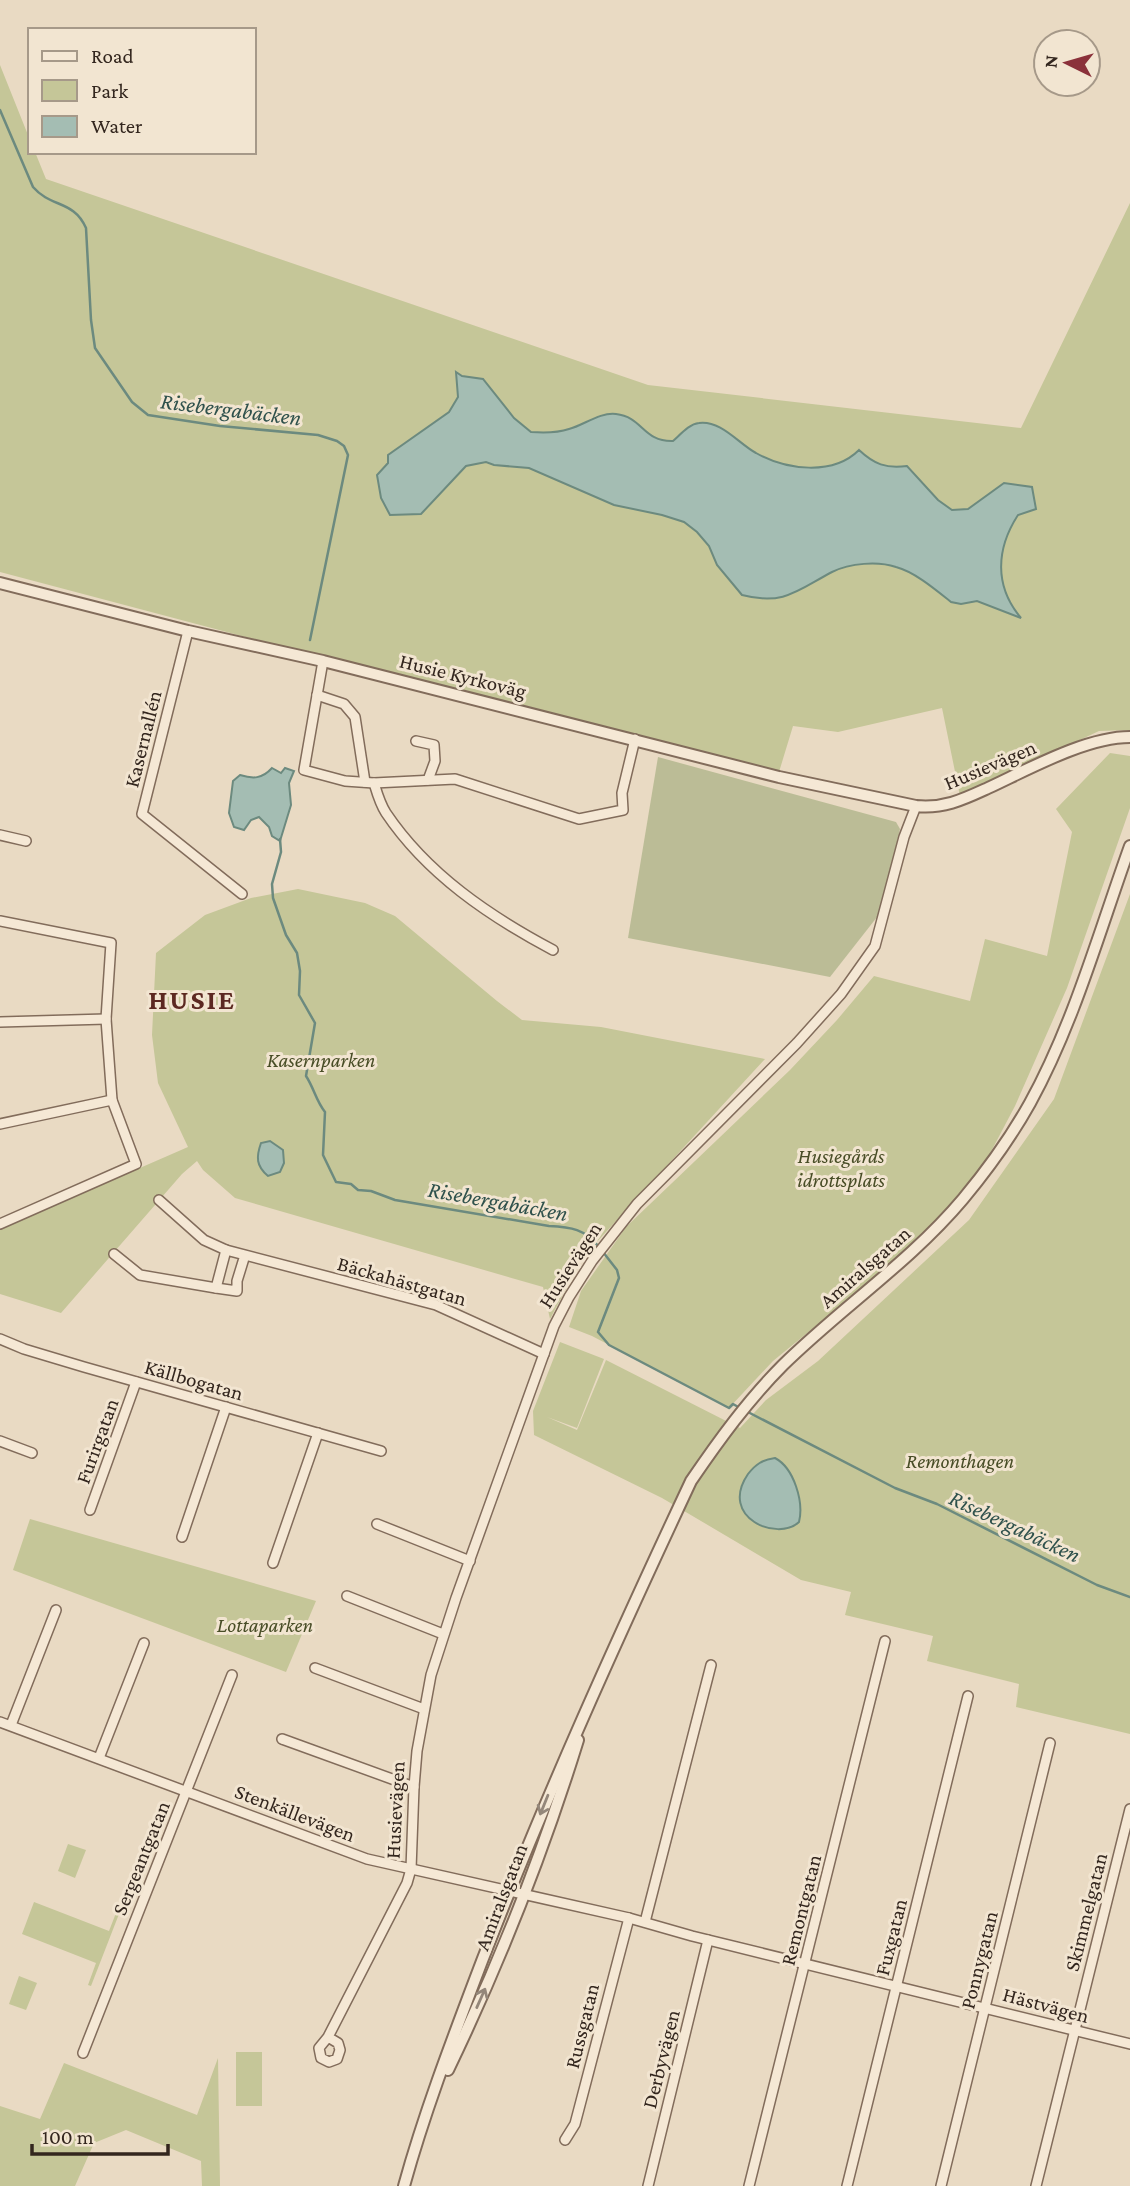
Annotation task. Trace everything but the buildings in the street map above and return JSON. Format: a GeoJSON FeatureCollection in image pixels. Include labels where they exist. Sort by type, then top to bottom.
{"type":"FeatureCollection","features":[{"type":"Feature","properties":{"kind":"street","name":"Husie Kyrkoväg"},"geometry":{"type":"LineString","coordinates":[[0,583],[188,631],[323,661],[774,776],[916,806]]}},
{"type":"Feature","properties":{"kind":"street","name":"Kasernallén"},"geometry":{"type":"LineString","coordinates":[[188,631],[142,814],[242,894]]}},
{"type":"Feature","properties":{"kind":"street"},"geometry":{"type":"LineString","coordinates":[[323,661],[304,770],[345,781],[369,783],[455,779],[579,819],[623,810],[622,793],[635,739]]}},
{"type":"Feature","properties":{"kind":"street"},"geometry":{"type":"LineString","coordinates":[[317,695],[344,704],[355,717],[369,783],[384,811],[408,842],[443,879],[523,934],[553,950]]}},
{"type":"Feature","properties":{"kind":"street","name":"Husievägen"},"geometry":{"type":"LineString","coordinates":[[328,2037],[407,1884],[411,1869],[414,1787],[424,1709],[443,1634],[544,1354],[569,1297],[609,1237],[637,1204],[756,1082],[780,1062],[845,988],[874,946],[904,837],[916,806],[931,808],[956,803],[1084,745],[1130,737]]}},
{"type":"Feature","properties":{"kind":"street"},"geometry":{"type":"LineString","coordinates":[[416,741],[434,745],[435,761],[428,780]]}},
{"type":"Feature","properties":{"kind":"street"},"geometry":{"type":"LineString","coordinates":[[0,835],[26,841]]}},
{"type":"Feature","properties":{"kind":"street","name":"Amiralsgatan"},"geometry":{"type":"LineString","coordinates":[[404,2186],[451,2044],[558,1770],[691,1481],[750,1401],[785,1363],[919,1246],[962,1200],[1010,1136],[1030,1104],[1065,1027],[1130,846]]}},
{"type":"Feature","properties":{"kind":"street"},"geometry":{"type":"LineString","coordinates":[[0,921],[111,943],[106,1019],[112,1100],[136,1164],[0,1224]]}},
{"type":"Feature","properties":{"kind":"street"},"geometry":{"type":"LineString","coordinates":[[0,1022],[106,1019]]}},
{"type":"Feature","properties":{"kind":"street"},"geometry":{"type":"LineString","coordinates":[[0,1124],[112,1100]]}},
{"type":"Feature","properties":{"kind":"street","name":"Bäckahästgatan"},"geometry":{"type":"LineString","coordinates":[[159,1200],[204,1240],[226,1250],[436,1305],[544,1354]]}},
{"type":"Feature","properties":{"kind":"street"},"geometry":{"type":"LineString","coordinates":[[216,1288],[226,1250]]}},
{"type":"Feature","properties":{"kind":"street"},"geometry":{"type":"LineString","coordinates":[[114,1254],[141,1275],[237,1291],[237,1281],[246,1255]]}},
{"type":"Feature","properties":{"kind":"street","name":"Källbogatan"},"geometry":{"type":"LineString","coordinates":[[0,1339],[24,1349],[136,1382],[381,1451]]}},
{"type":"Feature","properties":{"kind":"street","name":"Furirgatan"},"geometry":{"type":"LineString","coordinates":[[90,1510],[136,1382]]}},
{"type":"Feature","properties":{"kind":"street"},"geometry":{"type":"LineString","coordinates":[[182,1537],[226,1407]]}},
{"type":"Feature","properties":{"kind":"street"},"geometry":{"type":"LineString","coordinates":[[274,1563],[318,1433]]}},
{"type":"Feature","properties":{"kind":"street"},"geometry":{"type":"LineString","coordinates":[[0,1441],[32,1453]]}},
{"type":"Feature","properties":{"kind":"street"},"geometry":{"type":"LineString","coordinates":[[377,1524],[470,1561]]}},
{"type":"Feature","properties":{"kind":"street"},"geometry":{"type":"LineString","coordinates":[[347,1596],[443,1634]]}},
{"type":"Feature","properties":{"kind":"street"},"geometry":{"type":"LineString","coordinates":[[11,1725],[56,1611]]}},
{"type":"Feature","properties":{"kind":"street","name":"Remontgatan"},"geometry":{"type":"LineString","coordinates":[[749,2186],[885,1641]]}},
{"type":"Feature","properties":{"kind":"street"},"geometry":{"type":"LineString","coordinates":[[99,1758],[144,1643]]}},
{"type":"Feature","properties":{"kind":"street"},"geometry":{"type":"LineString","coordinates":[[645,1922],[711,1665]]}},
{"type":"Feature","properties":{"kind":"street"},"geometry":{"type":"LineString","coordinates":[[315,1668],[424,1709]]}},
{"type":"Feature","properties":{"kind":"street","name":"Sergeantgatan"},"geometry":{"type":"LineString","coordinates":[[83,2053],[232,1675]]}},
{"type":"Feature","properties":{"kind":"street","name":"Fuxgatan"},"geometry":{"type":"LineString","coordinates":[[847,2186],[968,1696]]}},
{"type":"Feature","properties":{"kind":"street","name":"Amiralsgatan"},"geometry":{"type":"LineString","coordinates":[[431,2104],[490,1977],[524,1894],[592,1698]]}},
{"type":"Feature","properties":{"kind":"street","name":"Stenkällevägen"},"geometry":{"type":"LineString","coordinates":[[0,1722],[367,1859],[629,1918],[708,1940]]}},
{"type":"Feature","properties":{"kind":"street"},"geometry":{"type":"LineString","coordinates":[[282,1739],[414,1787]]}},
{"type":"Feature","properties":{"kind":"street","name":"Ponnygatan"},"geometry":{"type":"LineString","coordinates":[[941,2186],[1050,1743]]}},
{"type":"Feature","properties":{"kind":"street","name":"Skimmelgatan"},"geometry":{"type":"LineString","coordinates":[[1036,2186],[1130,1810]]}},
{"type":"Feature","properties":{"kind":"street","name":"Russgatan"},"geometry":{"type":"LineString","coordinates":[[565,2140],[575,2124],[629,1918]]}},
{"type":"Feature","properties":{"kind":"street","name":"Hästvägen"},"geometry":{"type":"LineString","coordinates":[[708,1940],[1130,2044]]}},
{"type":"Feature","properties":{"kind":"street","name":"Derbyvägen"},"geometry":{"type":"LineString","coordinates":[[648,2186],[708,1940]]}},
{"type":"Feature","properties":{"kind":"green space"},"geometry":{"type":"Polygon","coordinates":[[[0,65],[28,135],[28,154],[36,154],[46,179],[648,385],[1021,428],[1130,203],[1130,730],[1099,731],[960,796],[942,708],[838,732],[793,726],[779,772],[605,732],[0,572],[0,65]]]}},
{"type":"Feature","properties":{"kind":"green space","name":"Husiegårds idrottsplats"},"geometry":{"type":"Polygon","coordinates":[[[1110,753],[1130,756],[1130,808],[1067,988],[1015,1106],[985,1163],[916,1244],[773,1361],[729,1408],[592,1336],[569,1327],[581,1291],[626,1227],[790,1070],[874,976],[970,1001],[985,939],[1047,956],[1072,832],[1056,809],[1110,753]]]}},
{"type":"Feature","properties":{"kind":"green space"},"geometry":{"type":"Polygon","coordinates":[[[658,757],[896,822],[900,829],[881,912],[830,977],[628,938],[658,757]]]}},
{"type":"Feature","properties":{"kind":"green space","name":"Kasernparken"},"geometry":{"type":"Polygon","coordinates":[[[298,889],[365,903],[395,916],[522,1020],[601,1027],[765,1059],[583,1257],[550,1319],[543,1287],[235,1198],[203,1170],[197,1161],[182,1174],[61,1313],[0,1294],[0,1229],[188,1147],[158,1083],[152,1035],[156,953],[205,915],[251,898],[298,889]]]}},
{"type":"Feature","properties":{"kind":"green space","name":"Remonthagen"},"geometry":{"type":"Polygon","coordinates":[[[1130,894],[1130,1734],[1016,1707],[1019,1684],[927,1661],[933,1636],[845,1615],[851,1592],[801,1580],[662,1498],[534,1435],[533,1411],[560,1342],[604,1359],[577,1428],[547,1417],[577,1430],[606,1360],[740,1428],[766,1400],[818,1361],[969,1220],[1054,1099],[1130,894]]]}},
{"type":"Feature","properties":{"kind":"green space","name":"Lottaparken"},"geometry":{"type":"Polygon","coordinates":[[[30,1519],[316,1601],[286,1672],[13,1570],[30,1519]]]}},
{"type":"Feature","properties":{"kind":"green space"},"geometry":{"type":"Polygon","coordinates":[[[68,1844],[86,1850],[75,1878],[58,1871],[68,1844]]]}},
{"type":"Feature","properties":{"kind":"green space"},"geometry":{"type":"Polygon","coordinates":[[[34,1902],[109,1931],[116,1913],[119,1914],[91,1986],[88,1985],[96,1963],[22,1934],[34,1902]]]}},
{"type":"Feature","properties":{"kind":"green space"},"geometry":{"type":"Polygon","coordinates":[[[19,1976],[37,1983],[26,2010],[9,2004],[19,1976]]]}},
{"type":"Feature","properties":{"kind":"green space"},"geometry":{"type":"Polygon","coordinates":[[[236,2052],[262,2052],[262,2106],[236,2106],[236,2052]]]}},
{"type":"Feature","properties":{"kind":"green space"},"geometry":{"type":"Polygon","coordinates":[[[218,2058],[220,2186],[202,2186],[201,2161],[126,2130],[94,2143],[75,2186],[0,2186],[0,2106],[40,2119],[64,2063],[197,2115],[218,2058]]]}},
{"type":"Feature","properties":{"kind":"water"},"geometry":{"type":"Polygon","coordinates":[[[456,372],[462,376],[483,379],[514,418],[531,432],[564,430],[598,417],[616,414],[625,416],[655,438],[663,440],[673,441],[695,424],[715,425],[756,453],[795,466],[809,468],[836,464],[859,450],[881,464],[907,466],[938,500],[952,510],[968,509],[1004,483],[1032,487],[1036,509],[1018,515],[1005,541],[1002,554],[1002,580],[1012,606],[1021,618],[977,601],[961,604],[951,602],[911,573],[881,564],[839,569],[800,590],[780,597],[769,599],[742,595],[717,565],[709,546],[684,522],[614,505],[529,468],[486,462],[466,466],[421,514],[390,515],[381,498],[377,475],[388,463],[388,455],[449,412],[458,397],[456,372]]]}},
{"type":"Feature","properties":{"kind":"water"},"geometry":{"type":"Polygon","coordinates":[[[272,768],[281,773],[285,768],[294,771],[289,783],[291,805],[280,841],[272,836],[269,827],[259,817],[251,820],[244,830],[234,827],[229,813],[233,781],[240,775],[261,776],[272,768]]]}},
{"type":"Feature","properties":{"kind":"water"},"geometry":{"type":"Polygon","coordinates":[[[270,1141],[283,1150],[284,1163],[280,1172],[268,1176],[261,1169],[258,1157],[261,1143],[270,1141]]]}},
{"type":"Feature","properties":{"kind":"water"},"geometry":{"type":"Polygon","coordinates":[[[775,1458],[792,1477],[800,1505],[799,1522],[778,1529],[754,1522],[745,1514],[740,1503],[741,1490],[748,1474],[760,1463],[775,1458]]]}},
{"type":"Feature","properties":{"kind":"waterway","name":"Risebergabäcken"},"geometry":{"type":"LineString","coordinates":[[0,110],[33,187],[40,194],[69,208],[86,228],[95,348],[132,402],[148,415],[220,426],[318,435],[344,446],[348,455],[310,640]]}},
{"type":"Feature","properties":{"kind":"waterway","name":"Risebergabäcken"},"geometry":{"type":"LineString","coordinates":[[280,839],[281,852],[272,884],[273,898],[286,935],[297,953],[300,971],[299,995],[315,1023],[306,1076],[325,1112],[323,1155],[336,1182],[351,1184],[358,1190],[371,1191],[395,1200],[571,1228],[588,1236],[599,1247]]}},
{"type":"Feature","properties":{"kind":"waterway","name":"Risebergabäcken"},"geometry":{"type":"LineString","coordinates":[[603,1252],[617,1270],[619,1278],[598,1332],[609,1345],[729,1408],[733,1404],[740,1408]]}},
{"type":"Feature","properties":{"kind":"waterway","name":"Risebergabäcken"},"geometry":{"type":"LineString","coordinates":[[746,1411],[895,1488],[937,1504],[1097,1585],[1130,1597]]}},
{"type":"Feature","properties":{"kind":"district","name":"HUSIE"},"geometry":{"type":"Point","coordinates":[192,999]}}]}
